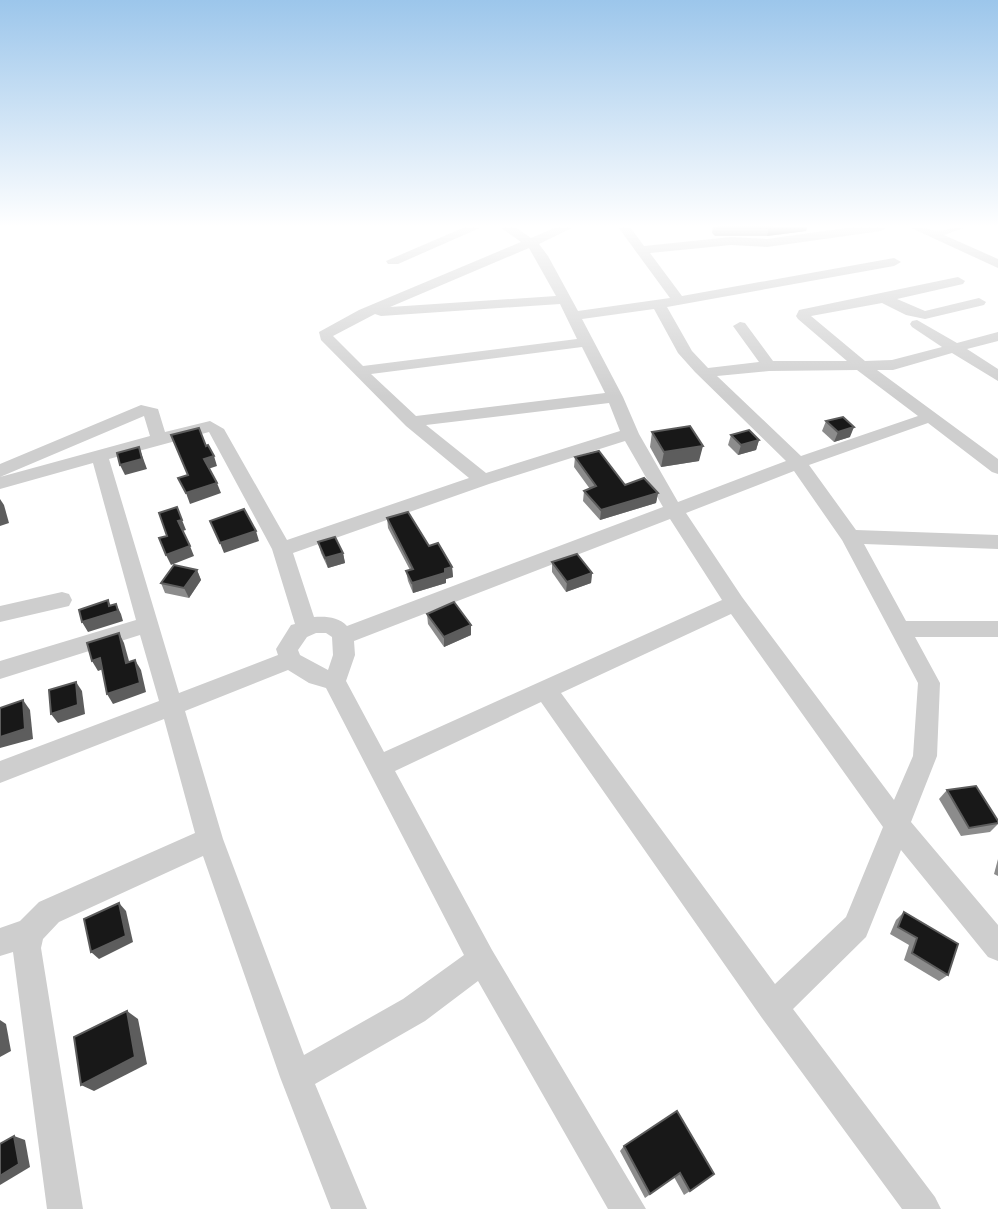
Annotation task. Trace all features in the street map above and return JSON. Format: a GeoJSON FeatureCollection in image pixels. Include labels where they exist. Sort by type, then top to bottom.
{"type":"FeatureCollection","features":[{"type":"Feature","properties":{"kind":"street"},"geometry":{"type":"LineString","coordinates":[[436,283],[364,313],[325,334],[412,422],[483,480]]}},
{"type":"Feature","properties":{"kind":"street"},"geometry":{"type":"LineString","coordinates":[[556,283],[615,397],[630,434],[674,510],[734,603],[897,825],[998,947]]}},
{"type":"Feature","properties":{"kind":"street"},"geometry":{"type":"LineString","coordinates":[[665,283],[679,301]]}},
{"type":"Feature","properties":{"kind":"street"},"geometry":{"type":"LineString","coordinates":[[364,313],[658,304],[775,283]]}},
{"type":"Feature","properties":{"kind":"street"},"geometry":{"type":"LineString","coordinates":[[812,283],[840,305]]}},
{"type":"Feature","properties":{"kind":"street"},"geometry":{"type":"LineString","coordinates":[[947,283],[804,313],[803,316],[862,366],[998,468]]}},
{"type":"Feature","properties":{"kind":"street"},"geometry":{"type":"LineString","coordinates":[[884,298],[911,312],[925,314],[979,302]]}},
{"type":"Feature","properties":{"kind":"street"},"geometry":{"type":"LineString","coordinates":[[658,304],[686,353],[798,463],[850,537],[929,682],[925,756],[856,927],[773,1007]]}},
{"type":"Feature","properties":{"kind":"street"},"geometry":{"type":"LineString","coordinates":[[917,324],[998,376]]}},
{"type":"Feature","properties":{"kind":"street"},"geometry":{"type":"LineString","coordinates":[[740,326],[769,366]]}},
{"type":"Feature","properties":{"kind":"street"},"geometry":{"type":"LineString","coordinates":[[704,373],[769,366],[893,365],[998,336]]}},
{"type":"Feature","properties":{"kind":"street"},"geometry":{"type":"LineString","coordinates":[[359,370],[587,342]]}},
{"type":"Feature","properties":{"kind":"street"},"geometry":{"type":"LineString","coordinates":[[412,422],[615,397]]}},
{"type":"Feature","properties":{"kind":"street"},"geometry":{"type":"LineString","coordinates":[[0,471],[141,410],[152,412],[159,440]]}},
{"type":"Feature","properties":{"kind":"street"},"geometry":{"type":"LineString","coordinates":[[344,636],[798,463],[930,417]]}},
{"type":"Feature","properties":{"kind":"street"},"geometry":{"type":"LineString","coordinates":[[0,483],[200,428],[216,429],[282,549],[307,626]]}},
{"type":"Feature","properties":{"kind":"street"},"geometry":{"type":"LineString","coordinates":[[282,549],[483,480],[630,434]]}},
{"type":"Feature","properties":{"kind":"street"},"geometry":{"type":"LineString","coordinates":[[100,457],[210,839],[296,1077],[349,1209]]}},
{"type":"Feature","properties":{"kind":"street"},"geometry":{"type":"LineString","coordinates":[[850,537],[998,542]]}},
{"type":"Feature","properties":{"kind":"street"},"geometry":{"type":"LineString","coordinates":[[0,614],[62,600]]}},
{"type":"Feature","properties":{"kind":"street"},"geometry":{"type":"LineString","coordinates":[[379,766],[734,603]]}},
{"type":"Feature","properties":{"kind":"street"},"geometry":{"type":"LineString","coordinates":[[0,670],[149,624]]}},
{"type":"Feature","properties":{"kind":"street"},"geometry":{"type":"LineString","coordinates":[[334,681],[344,665],[344,636],[331,625],[307,626],[289,643],[287,655],[290,660],[317,676],[334,681],[482,960],[628,1209]]}},
{"type":"Feature","properties":{"kind":"street"},"geometry":{"type":"LineString","coordinates":[[899,629],[998,629]]}},
{"type":"Feature","properties":{"kind":"street"},"geometry":{"type":"LineString","coordinates":[[0,772],[290,660]]}},
{"type":"Feature","properties":{"kind":"street"},"geometry":{"type":"LineString","coordinates":[[546,691],[773,1007],[923,1209]]}},
{"type":"Feature","properties":{"kind":"street"},"geometry":{"type":"LineString","coordinates":[[0,942],[29,933],[49,912],[210,839]]}},
{"type":"Feature","properties":{"kind":"street"},"geometry":{"type":"LineString","coordinates":[[29,933],[27,948],[65,1209]]}},
{"type":"Feature","properties":{"kind":"street"},"geometry":{"type":"LineString","coordinates":[[296,1077],[414,1010],[482,960]]}},
{"type":"Feature","properties":{"kind":"building"},"geometry":{"type":"Polygon","coordinates":[[[843,417],[854,427],[838,432],[826,421],[843,417]]]}},
{"type":"Feature","properties":{"kind":"building"},"geometry":{"type":"Polygon","coordinates":[[[690,426],[703,446],[664,452],[652,432],[690,426]]]}},
{"type":"Feature","properties":{"kind":"building"},"geometry":{"type":"Polygon","coordinates":[[[199,428],[206,446],[208,445],[214,456],[204,459],[217,483],[186,493],[178,478],[188,475],[171,435],[199,428]]]}},
{"type":"Feature","properties":{"kind":"building"},"geometry":{"type":"Polygon","coordinates":[[[749,430],[759,440],[741,445],[731,435],[749,430]]]}},
{"type":"Feature","properties":{"kind":"building"},"geometry":{"type":"Polygon","coordinates":[[[139,447],[142,459],[120,465],[117,453],[139,447]]]}},
{"type":"Feature","properties":{"kind":"building"},"geometry":{"type":"Polygon","coordinates":[[[599,451],[625,485],[644,478],[658,493],[601,510],[584,491],[596,486],[575,457],[599,451]]]}},
{"type":"Feature","properties":{"kind":"building"},"geometry":{"type":"Polygon","coordinates":[[[177,507],[182,520],[178,521],[190,546],[166,555],[159,538],[167,536],[159,513],[177,507]]]}},
{"type":"Feature","properties":{"kind":"building"},"geometry":{"type":"Polygon","coordinates":[[[244,509],[256,531],[220,543],[210,521],[244,509]]]}},
{"type":"Feature","properties":{"kind":"building"},"geometry":{"type":"Polygon","coordinates":[[[408,512],[429,546],[438,543],[452,567],[445,569],[445,573],[412,583],[406,571],[413,569],[387,518],[408,512]]]}},
{"type":"Feature","properties":{"kind":"building"},"geometry":{"type":"Polygon","coordinates":[[[335,537],[343,553],[325,558],[318,542],[335,537]]]}},
{"type":"Feature","properties":{"kind":"building"},"geometry":{"type":"Polygon","coordinates":[[[577,554],[592,573],[567,582],[552,562],[577,554]]]}},
{"type":"Feature","properties":{"kind":"building"},"geometry":{"type":"Polygon","coordinates":[[[174,565],[197,570],[184,588],[161,583],[174,565]]]}},
{"type":"Feature","properties":{"kind":"building"},"geometry":{"type":"Polygon","coordinates":[[[108,600],[109,606],[116,604],[118,611],[82,622],[79,610],[108,600]]]}},
{"type":"Feature","properties":{"kind":"building"},"geometry":{"type":"Polygon","coordinates":[[[454,602],[471,625],[444,637],[427,614],[454,602]]]}},
{"type":"Feature","properties":{"kind":"building"},"geometry":{"type":"Polygon","coordinates":[[[119,633],[126,663],[135,660],[140,683],[107,694],[100,658],[92,661],[87,643],[119,633]]]}},
{"type":"Feature","properties":{"kind":"building"},"geometry":{"type":"Polygon","coordinates":[[[76,682],[78,705],[51,714],[49,690],[76,682]]]}},
{"type":"Feature","properties":{"kind":"building"},"geometry":{"type":"Polygon","coordinates":[[[23,700],[25,729],[0,737],[0,708],[23,700]]]}},
{"type":"Feature","properties":{"kind":"building"},"geometry":{"type":"Polygon","coordinates":[[[976,786],[998,823],[969,828],[947,790],[976,786]]]}},
{"type":"Feature","properties":{"kind":"building"},"geometry":{"type":"Polygon","coordinates":[[[119,903],[126,936],[91,952],[84,919],[119,903]]]}},
{"type":"Feature","properties":{"kind":"building"},"geometry":{"type":"Polygon","coordinates":[[[904,912],[958,944],[948,975],[912,953],[917,938],[898,927],[904,912]]]}},
{"type":"Feature","properties":{"kind":"building"},"geometry":{"type":"Polygon","coordinates":[[[127,1011],[135,1057],[81,1085],[74,1037],[127,1011]]]}},
{"type":"Feature","properties":{"kind":"building"},"geometry":{"type":"Polygon","coordinates":[[[677,1111],[714,1174],[690,1191],[680,1173],[650,1194],[624,1146],[677,1111]]]}},
{"type":"Feature","properties":{"kind":"building"},"geometry":{"type":"Polygon","coordinates":[[[14,1136],[19,1164],[0,1176],[0,1144],[14,1136]]]}}]}
